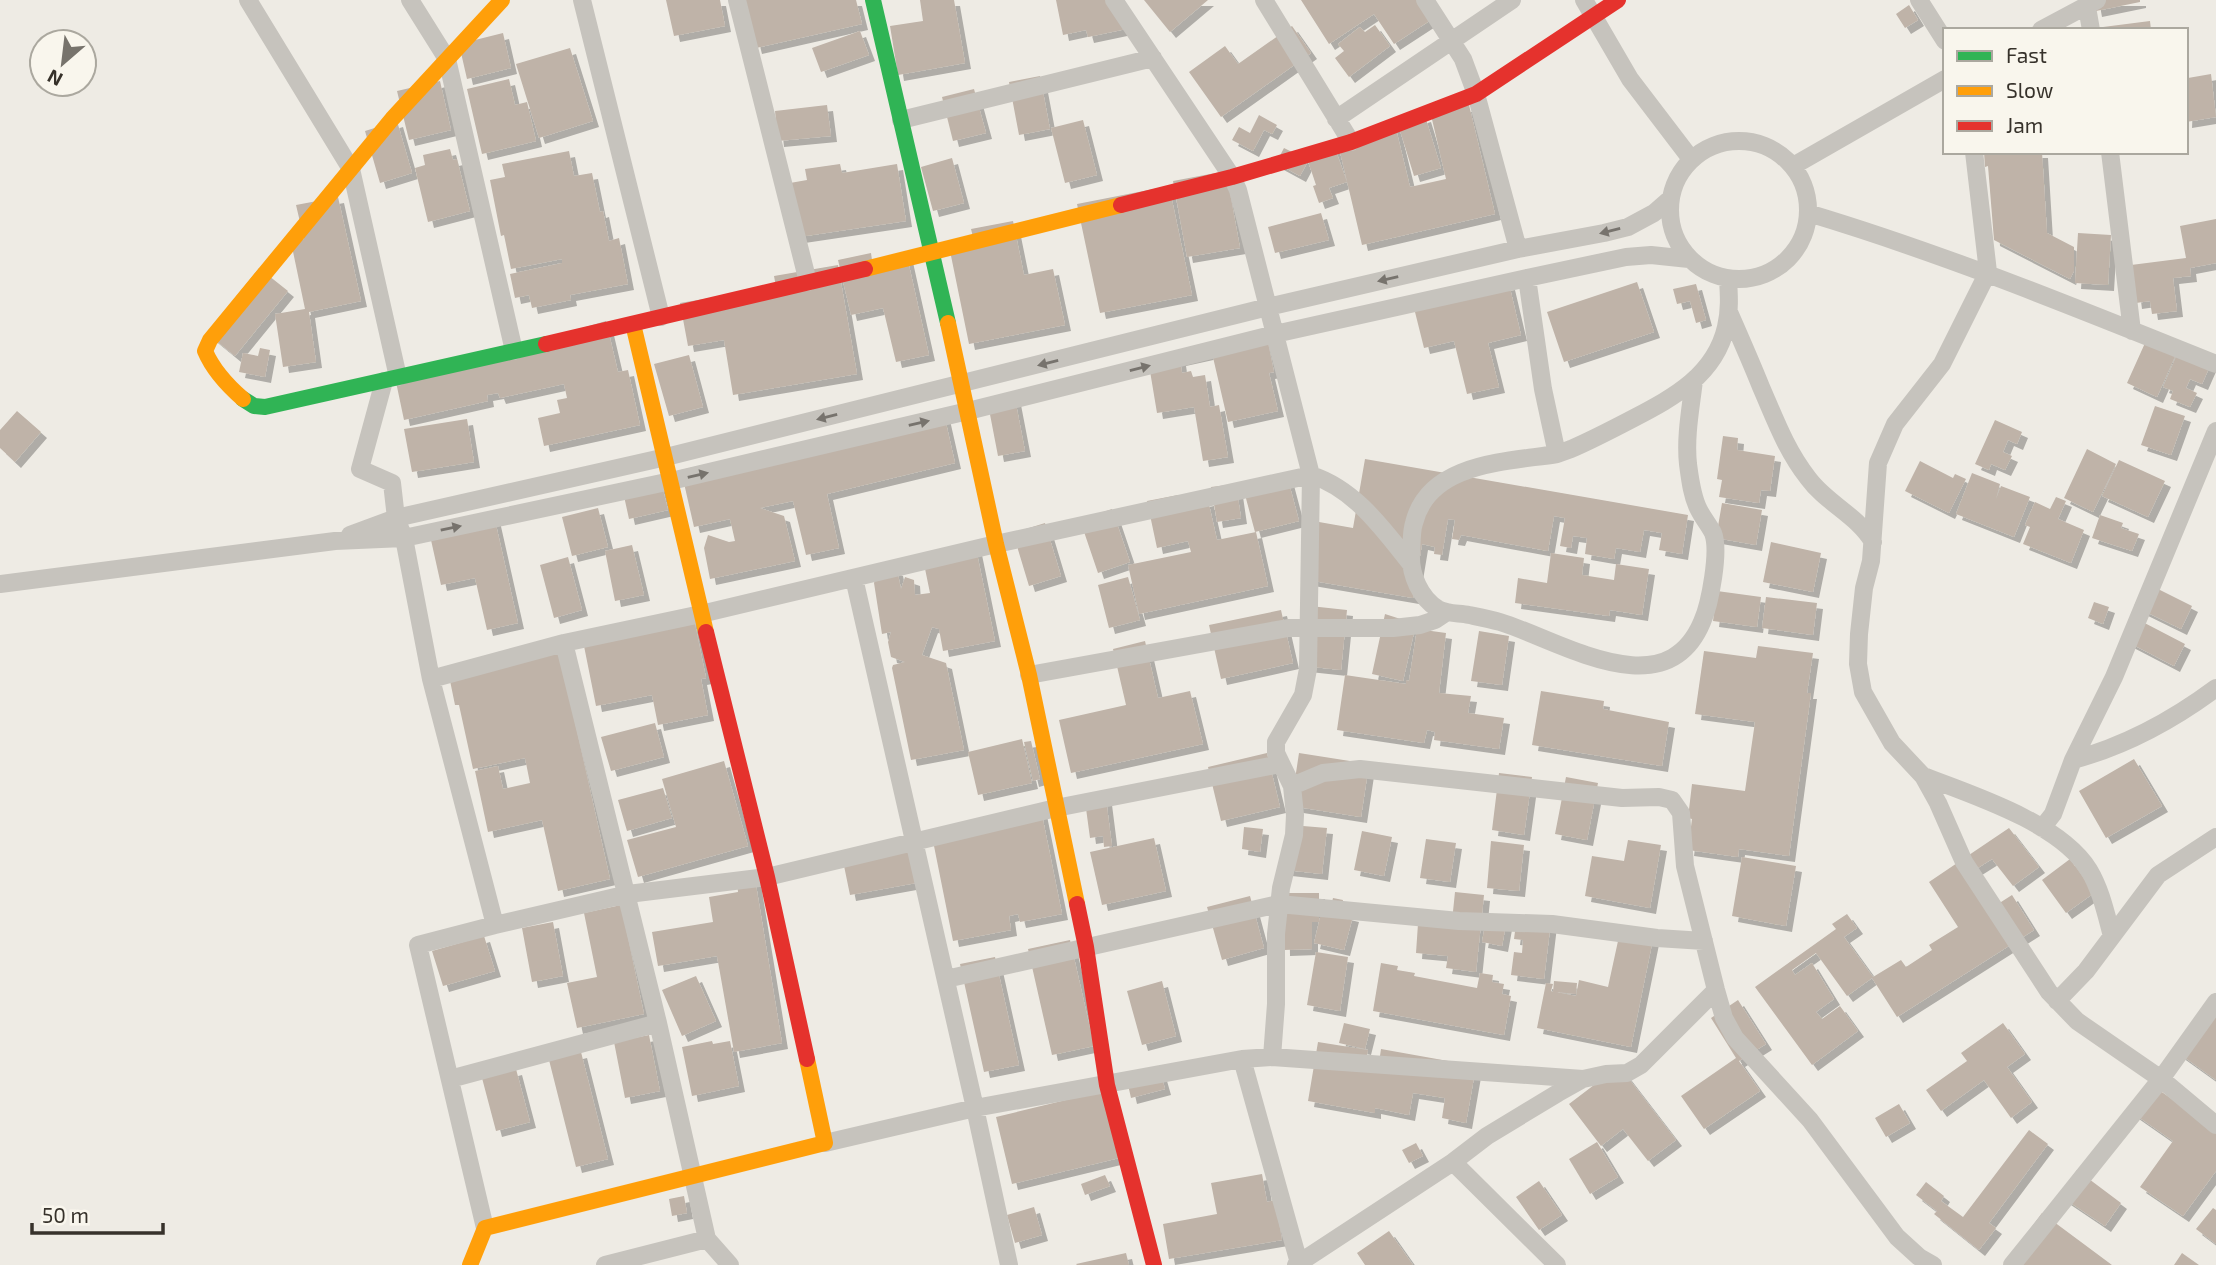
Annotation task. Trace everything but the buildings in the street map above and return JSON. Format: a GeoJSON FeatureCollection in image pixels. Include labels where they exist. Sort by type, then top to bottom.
{"type":"FeatureCollection","features":[{"type":"Feature","properties":{"kind":"street"},"geometry":{"type":"LineString","coordinates":[[248,0],[351,169],[391,379],[360,469],[391,483],[396,518],[404,538],[431,678],[495,925]]}},
{"type":"Feature","properties":{"kind":"street"},"geometry":{"type":"LineString","coordinates":[[410,0],[447,60],[514,351]]}},
{"type":"Feature","properties":{"kind":"street"},"geometry":{"type":"LineString","coordinates":[[502,0],[392,119],[210,340],[205,351],[208,361],[243,400],[254,406],[265,407],[391,379],[932,253],[1232,177],[1351,142],[1476,94],[1588,8],[1618,0]]}},
{"type":"Feature","properties":{"kind":"street"},"geometry":{"type":"LineString","coordinates":[[582,0],[661,317]]}},
{"type":"Feature","properties":{"kind":"street"},"geometry":{"type":"LineString","coordinates":[[737,0],[808,282]]}},
{"type":"Feature","properties":{"kind":"street"},"geometry":{"type":"LineString","coordinates":[[873,0],[996,544],[1029,675],[1086,947],[1107,1085],[1154,1265]]}},
{"type":"Feature","properties":{"kind":"street"},"geometry":{"type":"LineString","coordinates":[[1114,0],[1238,190],[1311,475],[1308,669],[1303,695],[1276,743],[1280,764],[1292,786],[1294,835],[1279,904],[1276,934],[1276,1004],[1272,1057]]}},
{"type":"Feature","properties":{"kind":"street"},"geometry":{"type":"LineString","coordinates":[[1264,0],[1351,142]]}},
{"type":"Feature","properties":{"kind":"street"},"geometry":{"type":"LineString","coordinates":[[1425,0],[1463,59],[1476,94],[1518,249]]}},
{"type":"Feature","properties":{"kind":"street"},"geometry":{"type":"LineString","coordinates":[[1336,119],[1512,0]]}},
{"type":"Feature","properties":{"kind":"street"},"geometry":{"type":"LineString","coordinates":[[1919,0],[1943,38]]}},
{"type":"Feature","properties":{"kind":"street"},"geometry":{"type":"LineString","coordinates":[[2044,28],[2092,3],[2091,28]]}},
{"type":"Feature","properties":{"kind":"street"},"geometry":{"type":"LineString","coordinates":[[1588,8],[1630,79],[1691,159]]}},
{"type":"Feature","properties":{"kind":"street"},"geometry":{"type":"LineString","coordinates":[[901,120],[1153,58]]}},
{"type":"Feature","properties":{"kind":"street"},"geometry":{"type":"LineString","coordinates":[[1793,166],[1943,80]]}},
{"type":"Feature","properties":{"kind":"street"},"geometry":{"type":"LineString","coordinates":[[1732,141],[1755,142],[1776,151],[1793,166],[1805,188],[1808,213],[1804,236],[1791,256],[1774,271],[1752,279],[1728,279],[1707,272],[1689,259],[1676,242],[1670,221],[1670,200],[1677,177],[1691,159],[1710,147],[1732,141]]}},
{"type":"Feature","properties":{"kind":"street"},"geometry":{"type":"LineString","coordinates":[[1974,154],[1988,272],[1942,364],[1909,404],[1885,442],[1878,463],[1873,542],[1858,634],[1858,664],[1863,692],[1892,743],[1923,776],[1964,862],[2057,1001],[2077,1021],[2161,1079],[2216,1125]]}},
{"type":"Feature","properties":{"kind":"street"},"geometry":{"type":"LineString","coordinates":[[2110,154],[2132,331]]}},
{"type":"Feature","properties":{"kind":"street"},"geometry":{"type":"LineString","coordinates":[[335,541],[396,518],[666,457],[1268,307],[1518,249],[1628,227],[1654,213],[1670,200]]}},
{"type":"Feature","properties":{"kind":"street"},"geometry":{"type":"LineString","coordinates":[[1808,213],[1988,272],[2216,364]]}},
{"type":"Feature","properties":{"kind":"street"},"geometry":{"type":"LineString","coordinates":[[0,584],[335,541],[404,538],[671,481],[968,411],[1275,334],[1527,278],[1626,257],[1651,255],[1689,259]]}},
{"type":"Feature","properties":{"kind":"street"},"geometry":{"type":"LineString","coordinates":[[1527,278],[1543,389],[1557,454]]}},
{"type":"Feature","properties":{"kind":"street"},"geometry":{"type":"LineString","coordinates":[[1694,380],[1688,432],[1688,463],[1694,498],[1713,534],[1715,547],[1706,611],[1686,647],[1671,657],[1646,665],[1608,663],[1500,622],[1438,609],[1423,595],[1411,564],[1413,525],[1418,509],[1430,494],[1459,472],[1557,454],[1590,441],[1678,395],[1716,353],[1726,329],[1729,312],[1728,279]]}},
{"type":"Feature","properties":{"kind":"street"},"geometry":{"type":"LineString","coordinates":[[1729,312],[1777,428],[1794,459],[1822,494],[1856,521],[1873,542]]}},
{"type":"Feature","properties":{"kind":"street"},"geometry":{"type":"LineString","coordinates":[[633,324],[701,614],[767,877],[825,1143]]}},
{"type":"Feature","properties":{"kind":"street"},"geometry":{"type":"LineString","coordinates":[[2042,828],[2049,821],[2057,804],[2073,760],[2119,664],[2216,431]]}},
{"type":"Feature","properties":{"kind":"street"},"geometry":{"type":"LineString","coordinates":[[431,678],[564,643],[1311,475],[1328,481],[1364,509],[1411,564]]}},
{"type":"Feature","properties":{"kind":"street"},"geometry":{"type":"LineString","coordinates":[[854,578],[1009,1265]]}},
{"type":"Feature","properties":{"kind":"street"},"geometry":{"type":"LineString","coordinates":[[1029,675],[1288,628],[1393,628],[1420,625],[1447,612]]}},
{"type":"Feature","properties":{"kind":"street"},"geometry":{"type":"LineString","coordinates":[[564,643],[628,894],[707,1239],[730,1265]]}},
{"type":"Feature","properties":{"kind":"street"},"geometry":{"type":"LineString","coordinates":[[2073,760],[2130,740],[2188,709],[2216,688]]}},
{"type":"Feature","properties":{"kind":"street"},"geometry":{"type":"LineString","coordinates":[[471,1265],[485,1228],[418,945],[628,894],[767,877],[1056,808],[1280,764]]}},
{"type":"Feature","properties":{"kind":"street"},"geometry":{"type":"LineString","coordinates":[[1292,786],[1323,773],[1360,769],[1622,798],[1668,798],[1681,813],[1685,866],[1724,1018],[1735,1038],[1810,1120],[1897,1237],[1933,1265]]}},
{"type":"Feature","properties":{"kind":"street"},"geometry":{"type":"LineString","coordinates":[[1923,776],[1984,799],[2042,828],[2073,850],[2089,870],[2101,896],[2112,936]]}},
{"type":"Feature","properties":{"kind":"street"},"geometry":{"type":"LineString","coordinates":[[2057,1001],[2086,971],[2158,874],[2216,837]]}},
{"type":"Feature","properties":{"kind":"street"},"geometry":{"type":"LineString","coordinates":[[946,979],[1279,904],[1459,921],[1530,922],[1657,938],[1704,941]]}},
{"type":"Feature","properties":{"kind":"street"},"geometry":{"type":"LineString","coordinates":[[485,1228],[694,1174],[975,1108],[1242,1059],[1272,1057],[1583,1079],[1627,1073],[1641,1065],[1716,990]]}},
{"type":"Feature","properties":{"kind":"street"},"geometry":{"type":"LineString","coordinates":[[2012,1265],[2161,1079],[2216,1002]]}},
{"type":"Feature","properties":{"kind":"street"},"geometry":{"type":"LineString","coordinates":[[450,1079],[658,1023]]}},
{"type":"Feature","properties":{"kind":"street"},"geometry":{"type":"LineString","coordinates":[[1242,1059],[1298,1264],[1453,1162],[1487,1136],[1583,1079]]}},
{"type":"Feature","properties":{"kind":"street"},"geometry":{"type":"LineString","coordinates":[[1453,1162],[1556,1265]]}},
{"type":"Feature","properties":{"kind":"street"},"geometry":{"type":"LineString","coordinates":[[605,1265],[707,1239]]}},
{"type":"Feature","properties":{"kind":"traffic: fast"},"geometry":{"type":"LineString","coordinates":[[873,0],[948,323]]}},
{"type":"Feature","properties":{"kind":"traffic: fast"},"geometry":{"type":"LineString","coordinates":[[243,399],[254,406],[265,407],[546,344]]}},
{"type":"Feature","properties":{"kind":"traffic: slow"},"geometry":{"type":"LineString","coordinates":[[243,399],[221,377],[208,358],[205,351],[210,340],[392,119],[502,0]]}},
{"type":"Feature","properties":{"kind":"traffic: slow"},"geometry":{"type":"LineString","coordinates":[[865,269],[1121,205]]}},
{"type":"Feature","properties":{"kind":"traffic: slow"},"geometry":{"type":"LineString","coordinates":[[948,323],[996,544],[1029,675],[1077,904]]}},
{"type":"Feature","properties":{"kind":"traffic: slow"},"geometry":{"type":"LineString","coordinates":[[633,324],[706,632]]}},
{"type":"Feature","properties":{"kind":"traffic: slow"},"geometry":{"type":"LineString","coordinates":[[470,1265],[485,1228],[825,1143],[807,1059]]}},
{"type":"Feature","properties":{"kind":"traffic: jam"},"geometry":{"type":"LineString","coordinates":[[1121,205],[1232,177],[1351,142],[1476,94],[1618,0]]}},
{"type":"Feature","properties":{"kind":"traffic: jam"},"geometry":{"type":"LineString","coordinates":[[546,344],[865,269]]}},
{"type":"Feature","properties":{"kind":"traffic: jam"},"geometry":{"type":"LineString","coordinates":[[706,632],[767,877],[807,1059]]}},
{"type":"Feature","properties":{"kind":"traffic: jam"},"geometry":{"type":"LineString","coordinates":[[1077,904],[1107,1085],[1154,1265]]}}]}
